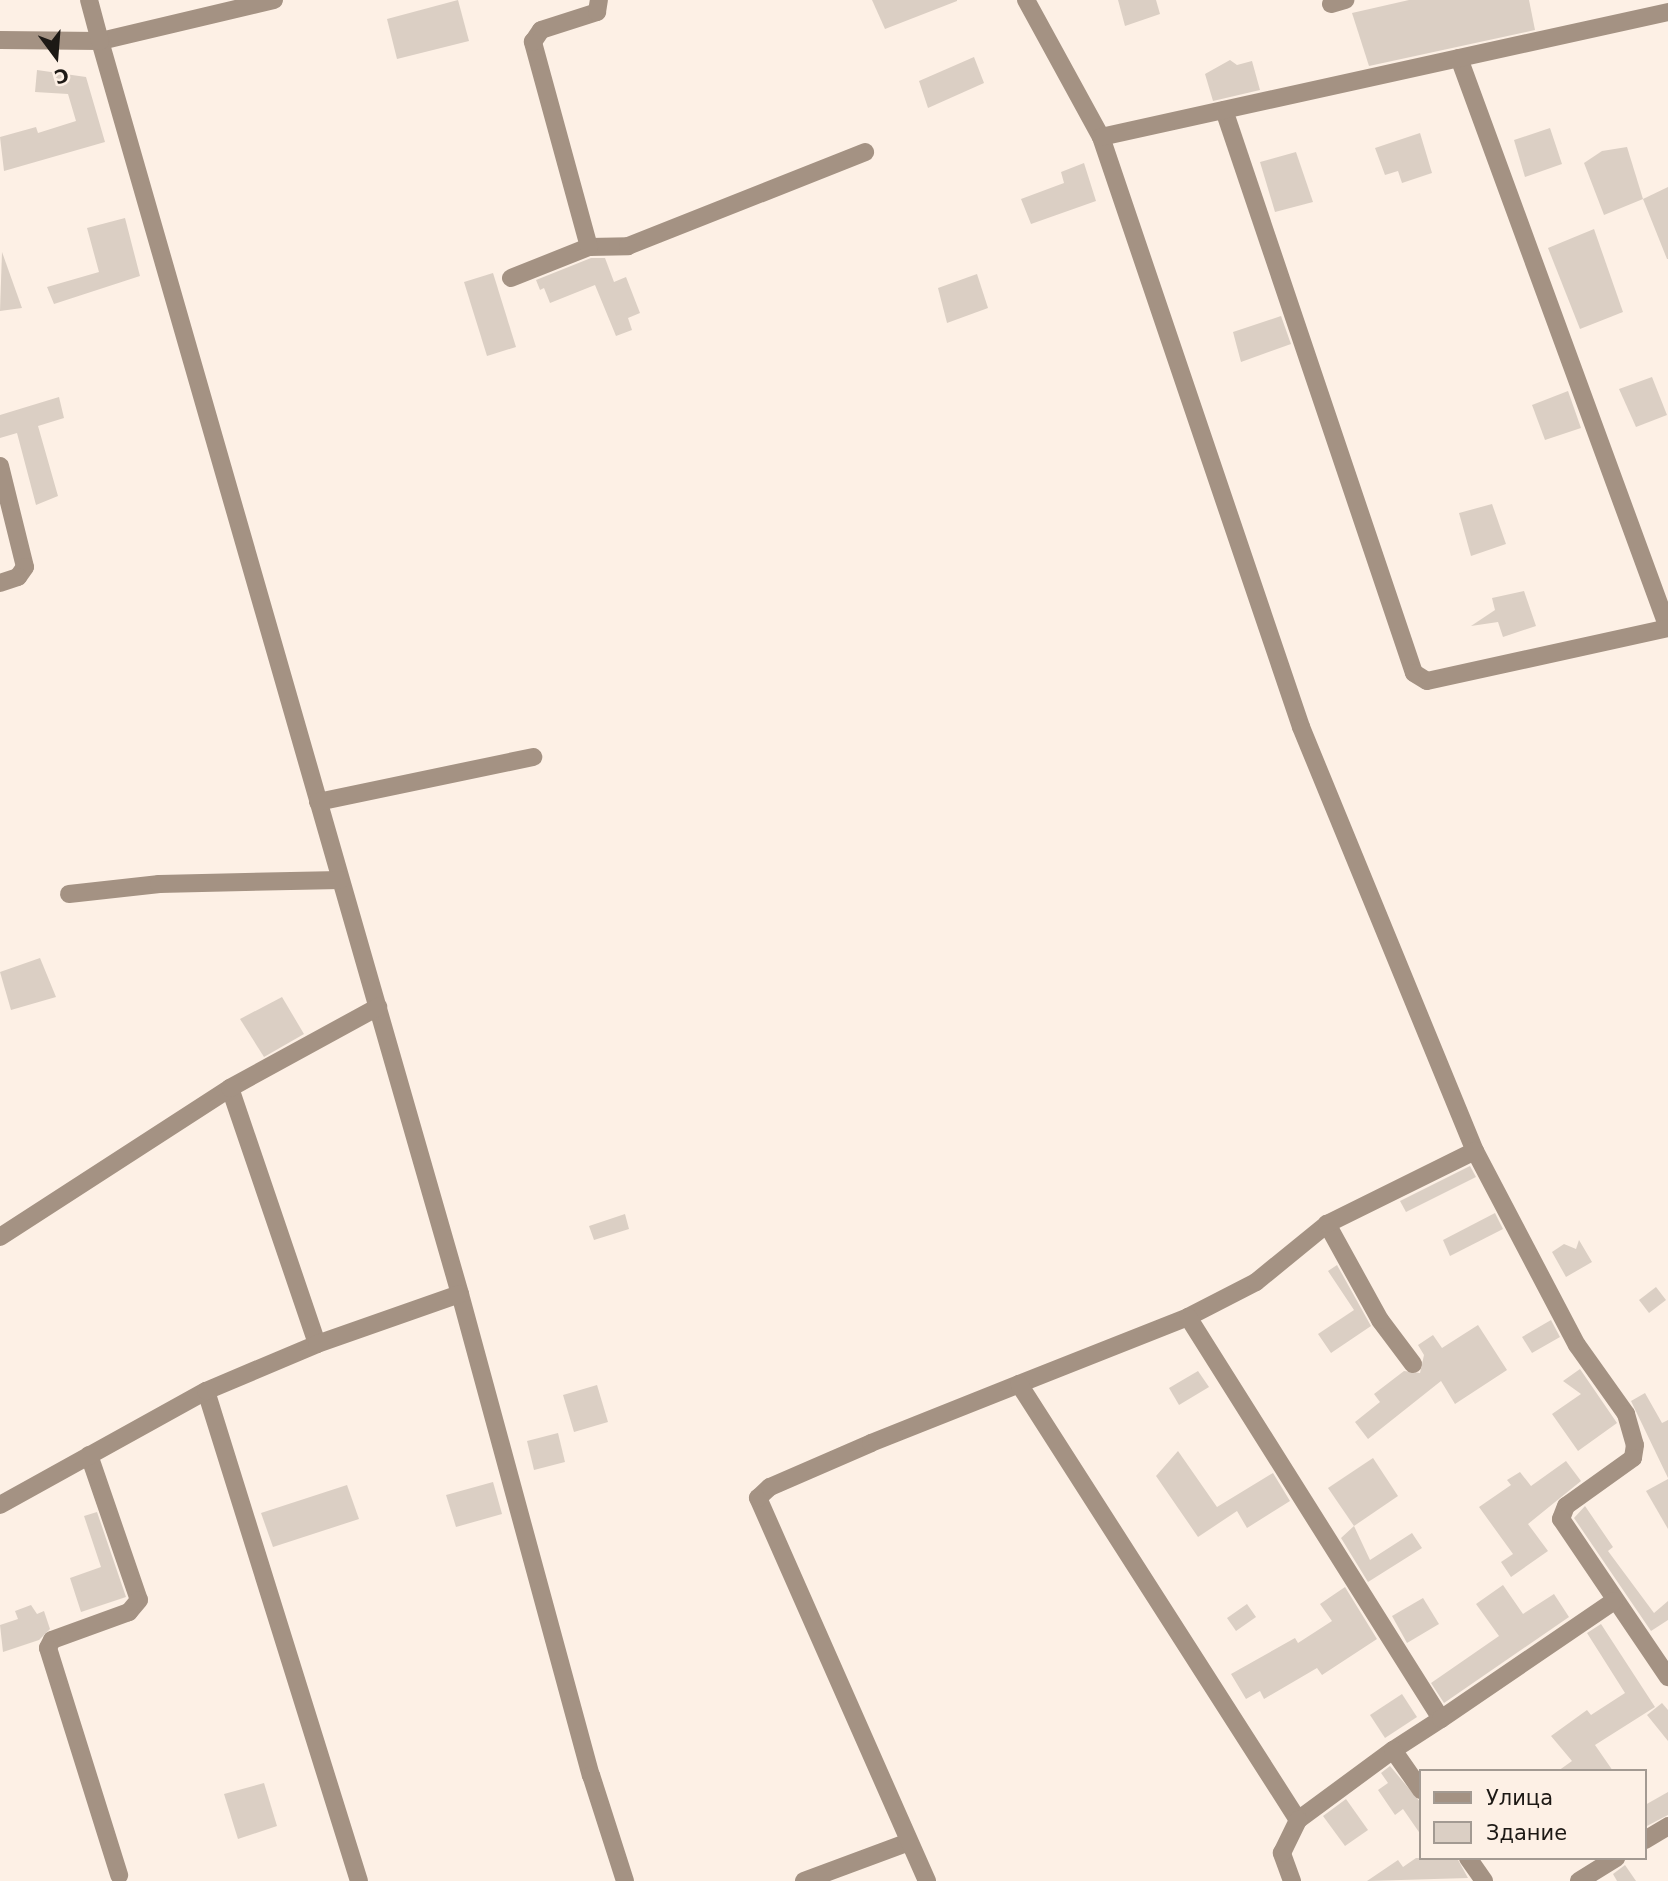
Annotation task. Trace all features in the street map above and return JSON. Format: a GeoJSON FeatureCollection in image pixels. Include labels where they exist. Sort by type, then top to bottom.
{"type":"FeatureCollection","features":[{"type":"Feature","properties":{"kind":"street"},"geometry":{"type":"LineString","coordinates":[[89,0],[205,392],[340,880],[460,1294],[523,1535],[625,1881]]}},
{"type":"Feature","properties":{"kind":"street"},"geometry":{"type":"LineString","coordinates":[[0,40],[100,41],[274,0]]}},
{"type":"Feature","properties":{"kind":"street"},"geometry":{"type":"LineString","coordinates":[[589,247],[533,43],[541,30],[597,12],[599,0]]}},
{"type":"Feature","properties":{"kind":"street"},"geometry":{"type":"LineString","coordinates":[[1026,0],[1101,138],[1301,727],[1475,1151],[1502,1195],[1577,1345],[1626,1414],[1635,1445],[1633,1458],[1566,1506],[1561,1519],[1668,1677]]}},
{"type":"Feature","properties":{"kind":"street"},"geometry":{"type":"LineString","coordinates":[[1101,138],[1668,12]]}},
{"type":"Feature","properties":{"kind":"street"},"geometry":{"type":"LineString","coordinates":[[1224,110],[1414,673],[1427,681],[1668,628],[1459,58]]}},
{"type":"Feature","properties":{"kind":"street"},"geometry":{"type":"LineString","coordinates":[[511,278],[589,247],[628,246],[864,152]]}},
{"type":"Feature","properties":{"kind":"street"},"geometry":{"type":"LineString","coordinates":[[0,466],[25,568],[18,577],[0,583]]}},
{"type":"Feature","properties":{"kind":"street"},"geometry":{"type":"LineString","coordinates":[[318,802],[533,757]]}},
{"type":"Feature","properties":{"kind":"street"},"geometry":{"type":"LineString","coordinates":[[69,894],[159,884],[340,880]]}},
{"type":"Feature","properties":{"kind":"street"},"geometry":{"type":"LineString","coordinates":[[0,1237],[230,1088],[378,1007]]}},
{"type":"Feature","properties":{"kind":"street"},"geometry":{"type":"LineString","coordinates":[[230,1088],[317,1344]]}},
{"type":"Feature","properties":{"kind":"street"},"geometry":{"type":"LineString","coordinates":[[927,1881],[758,1498],[770,1487],[858,1448],[1188,1317],[1256,1282],[1326,1224],[1475,1151]]}},
{"type":"Feature","properties":{"kind":"street"},"geometry":{"type":"LineString","coordinates":[[1326,1224],[1380,1320],[1413,1364]]}},
{"type":"Feature","properties":{"kind":"street"},"geometry":{"type":"LineString","coordinates":[[0,1505],[206,1391],[317,1344],[460,1294]]}},
{"type":"Feature","properties":{"kind":"street"},"geometry":{"type":"LineString","coordinates":[[1188,1317],[1441,1719]]}},
{"type":"Feature","properties":{"kind":"street"},"geometry":{"type":"LineString","coordinates":[[1019,1384],[1298,1820]]}},
{"type":"Feature","properties":{"kind":"street"},"geometry":{"type":"LineString","coordinates":[[206,1391],[359,1881]]}},
{"type":"Feature","properties":{"kind":"street"},"geometry":{"type":"LineString","coordinates":[[89,1455],[139,1600],[129,1612],[51,1640],[48,1648],[118,1875]]}},
{"type":"Feature","properties":{"kind":"street"},"geometry":{"type":"LineString","coordinates":[[1292,1881],[1282,1853],[1298,1820],[1393,1750],[1614,1601]]}},
{"type":"Feature","properties":{"kind":"street"},"geometry":{"type":"LineString","coordinates":[[1393,1750],[1420,1789]]}},
{"type":"Feature","properties":{"kind":"street"},"geometry":{"type":"LineString","coordinates":[[1647,1839],[1668,1826]]}},
{"type":"Feature","properties":{"kind":"street"},"geometry":{"type":"LineString","coordinates":[[804,1881],[909,1842]]}},
{"type":"Feature","properties":{"kind":"street"},"geometry":{"type":"LineString","coordinates":[[1469,1860],[1484,1881]]}},
{"type":"Feature","properties":{"kind":"street"},"geometry":{"type":"LineString","coordinates":[[1579,1881],[1613,1860]]}},
{"type":"Feature","properties":{"kind":"building"},"geometry":{"type":"Polygon","coordinates":[[[458,0],[469,41],[397,59],[387,19],[458,0]]]}},
{"type":"Feature","properties":{"kind":"building"},"geometry":{"type":"Polygon","coordinates":[[[872,0],[957,0],[957,1],[885,29],[872,0]]]}},
{"type":"Feature","properties":{"kind":"building"},"geometry":{"type":"Polygon","coordinates":[[[1118,0],[1156,0],[1160,14],[1125,26],[1118,0]]]}},
{"type":"Feature","properties":{"kind":"building"},"geometry":{"type":"Polygon","coordinates":[[[1409,0],[1529,0],[1535,30],[1369,66],[1352,13],[1409,0]]]}},
{"type":"Feature","properties":{"kind":"building"},"geometry":{"type":"Polygon","coordinates":[[[974,57],[984,83],[928,108],[919,81],[974,57]]]}},
{"type":"Feature","properties":{"kind":"building"},"geometry":{"type":"Polygon","coordinates":[[[1230,60],[1237,65],[1252,61],[1260,90],[1213,101],[1205,74],[1230,60]]]}},
{"type":"Feature","properties":{"kind":"building"},"geometry":{"type":"Polygon","coordinates":[[[37,70],[86,77],[105,142],[4,171],[0,137],[36,127],[38,133],[76,121],[68,94],[35,92],[37,70]]]}},
{"type":"Feature","properties":{"kind":"building"},"geometry":{"type":"Polygon","coordinates":[[[1550,128],[1562,164],[1525,177],[1514,140],[1550,128]]]}},
{"type":"Feature","properties":{"kind":"building"},"geometry":{"type":"Polygon","coordinates":[[[1420,133],[1432,173],[1402,183],[1398,171],[1385,175],[1375,148],[1420,133]]]}},
{"type":"Feature","properties":{"kind":"building"},"geometry":{"type":"Polygon","coordinates":[[[1627,147],[1643,199],[1604,215],[1584,163],[1602,151],[1627,147]]]}},
{"type":"Feature","properties":{"kind":"building"},"geometry":{"type":"Polygon","coordinates":[[[1296,152],[1313,202],[1275,212],[1260,162],[1296,152]]]}},
{"type":"Feature","properties":{"kind":"building"},"geometry":{"type":"Polygon","coordinates":[[[1084,163],[1096,201],[1031,224],[1021,199],[1064,183],[1061,172],[1084,163]]]}},
{"type":"Feature","properties":{"kind":"building"},"geometry":{"type":"Polygon","coordinates":[[[1668,187],[1668,259],[1667,259],[1643,199],[1668,187]]]}},
{"type":"Feature","properties":{"kind":"building"},"geometry":{"type":"Polygon","coordinates":[[[125,218],[140,276],[54,304],[47,287],[99,272],[87,228],[125,218]]]}},
{"type":"Feature","properties":{"kind":"building"},"geometry":{"type":"Polygon","coordinates":[[[1594,229],[1623,312],[1580,329],[1548,248],[1594,229]]]}},
{"type":"Feature","properties":{"kind":"building"},"geometry":{"type":"Polygon","coordinates":[[[2,252],[22,308],[0,311],[2,252]]]}},
{"type":"Feature","properties":{"kind":"building"},"geometry":{"type":"Polygon","coordinates":[[[591,258],[605,258],[614,282],[626,277],[640,313],[628,318],[632,330],[616,336],[595,285],[550,303],[544,288],[540,290],[536,280],[591,258]]]}},
{"type":"Feature","properties":{"kind":"building"},"geometry":{"type":"Polygon","coordinates":[[[493,273],[516,347],[487,356],[464,282],[493,273]]]}},
{"type":"Feature","properties":{"kind":"building"},"geometry":{"type":"Polygon","coordinates":[[[977,274],[988,308],[947,323],[938,288],[977,274]]]}},
{"type":"Feature","properties":{"kind":"building"},"geometry":{"type":"Polygon","coordinates":[[[1281,316],[1291,344],[1241,362],[1233,332],[1281,316]]]}},
{"type":"Feature","properties":{"kind":"building"},"geometry":{"type":"Polygon","coordinates":[[[1652,377],[1667,415],[1636,427],[1619,389],[1652,377]]]}},
{"type":"Feature","properties":{"kind":"building"},"geometry":{"type":"Polygon","coordinates":[[[1568,391],[1581,428],[1545,440],[1532,405],[1568,391]]]}},
{"type":"Feature","properties":{"kind":"building"},"geometry":{"type":"Polygon","coordinates":[[[59,397],[64,418],[38,426],[58,496],[36,505],[17,433],[0,438],[0,415],[59,397]]]}},
{"type":"Feature","properties":{"kind":"building"},"geometry":{"type":"Polygon","coordinates":[[[1492,504],[1506,544],[1471,556],[1459,513],[1492,504]]]}},
{"type":"Feature","properties":{"kind":"building"},"geometry":{"type":"Polygon","coordinates":[[[1524,591],[1536,626],[1503,637],[1498,622],[1471,626],[1495,610],[1492,598],[1524,591]]]}},
{"type":"Feature","properties":{"kind":"building"},"geometry":{"type":"Polygon","coordinates":[[[40,958],[56,997],[11,1010],[0,972],[40,958]]]}},
{"type":"Feature","properties":{"kind":"building"},"geometry":{"type":"Polygon","coordinates":[[[282,997],[304,1034],[264,1057],[240,1019],[282,997]]]}},
{"type":"Feature","properties":{"kind":"building"},"geometry":{"type":"Polygon","coordinates":[[[1470,1166],[1476,1177],[1406,1212],[1400,1201],[1470,1166]]]}},
{"type":"Feature","properties":{"kind":"building"},"geometry":{"type":"Polygon","coordinates":[[[1495,1213],[1503,1229],[1450,1256],[1443,1240],[1495,1213]]]}},
{"type":"Feature","properties":{"kind":"building"},"geometry":{"type":"Polygon","coordinates":[[[625,1214],[629,1229],[594,1240],[589,1226],[625,1214]]]}},
{"type":"Feature","properties":{"kind":"building"},"geometry":{"type":"Polygon","coordinates":[[[1579,1240],[1592,1262],[1566,1277],[1552,1252],[1564,1244],[1576,1249],[1579,1240]]]}},
{"type":"Feature","properties":{"kind":"building"},"geometry":{"type":"Polygon","coordinates":[[[1337,1265],[1371,1326],[1331,1353],[1318,1334],[1354,1310],[1328,1271],[1337,1265]]]}},
{"type":"Feature","properties":{"kind":"building"},"geometry":{"type":"Polygon","coordinates":[[[1656,1287],[1666,1300],[1649,1313],[1639,1300],[1656,1287]]]}},
{"type":"Feature","properties":{"kind":"building"},"geometry":{"type":"Polygon","coordinates":[[[1551,1320],[1560,1337],[1532,1353],[1522,1337],[1551,1320]]]}},
{"type":"Feature","properties":{"kind":"building"},"geometry":{"type":"Polygon","coordinates":[[[1478,1325],[1507,1370],[1455,1404],[1441,1381],[1368,1439],[1355,1422],[1380,1402],[1374,1394],[1404,1371],[1420,1373],[1424,1355],[1418,1345],[1433,1335],[1442,1348],[1478,1325]]]}},
{"type":"Feature","properties":{"kind":"building"},"geometry":{"type":"Polygon","coordinates":[[[1580,1369],[1617,1423],[1578,1451],[1552,1414],[1581,1394],[1563,1381],[1580,1369]]]}},
{"type":"Feature","properties":{"kind":"building"},"geometry":{"type":"Polygon","coordinates":[[[1198,1371],[1209,1387],[1179,1405],[1169,1388],[1198,1371]]]}},
{"type":"Feature","properties":{"kind":"building"},"geometry":{"type":"Polygon","coordinates":[[[597,1385],[608,1422],[574,1432],[563,1395],[597,1385]]]}},
{"type":"Feature","properties":{"kind":"building"},"geometry":{"type":"Polygon","coordinates":[[[1645,1393],[1662,1423],[1668,1420],[1668,1478],[1631,1401],[1645,1393]]]}},
{"type":"Feature","properties":{"kind":"building"},"geometry":{"type":"Polygon","coordinates":[[[558,1433],[565,1462],[534,1470],[527,1441],[558,1433]]]}},
{"type":"Feature","properties":{"kind":"building"},"geometry":{"type":"Polygon","coordinates":[[[1178,1451],[1217,1507],[1273,1473],[1290,1501],[1247,1528],[1237,1511],[1198,1537],[1156,1476],[1178,1451]]]}},
{"type":"Feature","properties":{"kind":"building"},"geometry":{"type":"Polygon","coordinates":[[[1373,1458],[1398,1496],[1354,1526],[1328,1488],[1373,1458]]]}},
{"type":"Feature","properties":{"kind":"building"},"geometry":{"type":"Polygon","coordinates":[[[1566,1461],[1581,1481],[1528,1524],[1548,1551],[1511,1577],[1501,1562],[1513,1554],[1479,1507],[1511,1485],[1507,1480],[1520,1472],[1531,1486],[1566,1461]]]}},
{"type":"Feature","properties":{"kind":"building"},"geometry":{"type":"Polygon","coordinates":[[[1668,1479],[1668,1529],[1646,1491],[1668,1479]]]}},
{"type":"Feature","properties":{"kind":"building"},"geometry":{"type":"Polygon","coordinates":[[[493,1482],[502,1514],[456,1527],[446,1495],[493,1482]]]}},
{"type":"Feature","properties":{"kind":"building"},"geometry":{"type":"Polygon","coordinates":[[[347,1485],[359,1519],[273,1547],[261,1513],[347,1485]]]}},
{"type":"Feature","properties":{"kind":"building"},"geometry":{"type":"Polygon","coordinates":[[[1585,1506],[1613,1547],[1608,1551],[1654,1613],[1668,1601],[1668,1620],[1651,1631],[1574,1518],[1585,1506]]]}},
{"type":"Feature","properties":{"kind":"building"},"geometry":{"type":"Polygon","coordinates":[[[97,1512],[126,1597],[81,1612],[70,1578],[101,1567],[84,1516],[97,1512]]]}},
{"type":"Feature","properties":{"kind":"building"},"geometry":{"type":"Polygon","coordinates":[[[1354,1526],[1370,1560],[1412,1533],[1422,1548],[1368,1582],[1341,1538],[1354,1526]]]}},
{"type":"Feature","properties":{"kind":"building"},"geometry":{"type":"Polygon","coordinates":[[[1503,1585],[1523,1614],[1554,1594],[1569,1617],[1444,1703],[1431,1683],[1499,1636],[1476,1604],[1503,1585]]]}},
{"type":"Feature","properties":{"kind":"building"},"geometry":{"type":"Polygon","coordinates":[[[1345,1587],[1377,1639],[1322,1675],[1317,1668],[1264,1699],[1260,1691],[1246,1699],[1231,1674],[1295,1638],[1298,1643],[1332,1621],[1320,1604],[1345,1587]]]}},
{"type":"Feature","properties":{"kind":"building"},"geometry":{"type":"Polygon","coordinates":[[[1423,1598],[1439,1624],[1407,1643],[1392,1616],[1423,1598]]]}},
{"type":"Feature","properties":{"kind":"building"},"geometry":{"type":"Polygon","coordinates":[[[1247,1604],[1256,1617],[1236,1631],[1227,1618],[1247,1604]]]}},
{"type":"Feature","properties":{"kind":"building"},"geometry":{"type":"Polygon","coordinates":[[[31,1605],[37,1614],[44,1611],[50,1629],[39,1640],[3,1652],[0,1625],[18,1619],[15,1611],[31,1605]]]}},
{"type":"Feature","properties":{"kind":"building"},"geometry":{"type":"Polygon","coordinates":[[[1601,1624],[1655,1707],[1595,1745],[1612,1769],[1561,1769],[1572,1761],[1551,1736],[1587,1710],[1591,1715],[1625,1693],[1587,1633],[1601,1624]]]}},
{"type":"Feature","properties":{"kind":"building"},"geometry":{"type":"Polygon","coordinates":[[[1402,1694],[1417,1717],[1385,1738],[1370,1715],[1402,1694]]]}},
{"type":"Feature","properties":{"kind":"building"},"geometry":{"type":"Polygon","coordinates":[[[1662,1703],[1668,1710],[1668,1741],[1647,1715],[1662,1703]]]}},
{"type":"Feature","properties":{"kind":"building"},"geometry":{"type":"Polygon","coordinates":[[[1390,1766],[1420,1802],[1420,1834],[1403,1809],[1395,1815],[1378,1790],[1388,1783],[1381,1773],[1390,1766]]]}},
{"type":"Feature","properties":{"kind":"building"},"geometry":{"type":"Polygon","coordinates":[[[264,1783],[277,1826],[238,1839],[224,1794],[264,1783]]]}},
{"type":"Feature","properties":{"kind":"building"},"geometry":{"type":"Polygon","coordinates":[[[1668,1792],[1668,1815],[1647,1826],[1647,1804],[1668,1792]]]}},
{"type":"Feature","properties":{"kind":"building"},"geometry":{"type":"Polygon","coordinates":[[[1346,1799],[1368,1830],[1345,1846],[1323,1816],[1346,1799]]]}},
{"type":"Feature","properties":{"kind":"building"},"geometry":{"type":"Polygon","coordinates":[[[1416,1858],[1458,1860],[1468,1878],[1367,1881],[1398,1860],[1403,1867],[1416,1858]]]}},
{"type":"Feature","properties":{"kind":"building"},"geometry":{"type":"Polygon","coordinates":[[[1625,1865],[1636,1881],[1617,1881],[1613,1874],[1625,1865]]]}}]}
